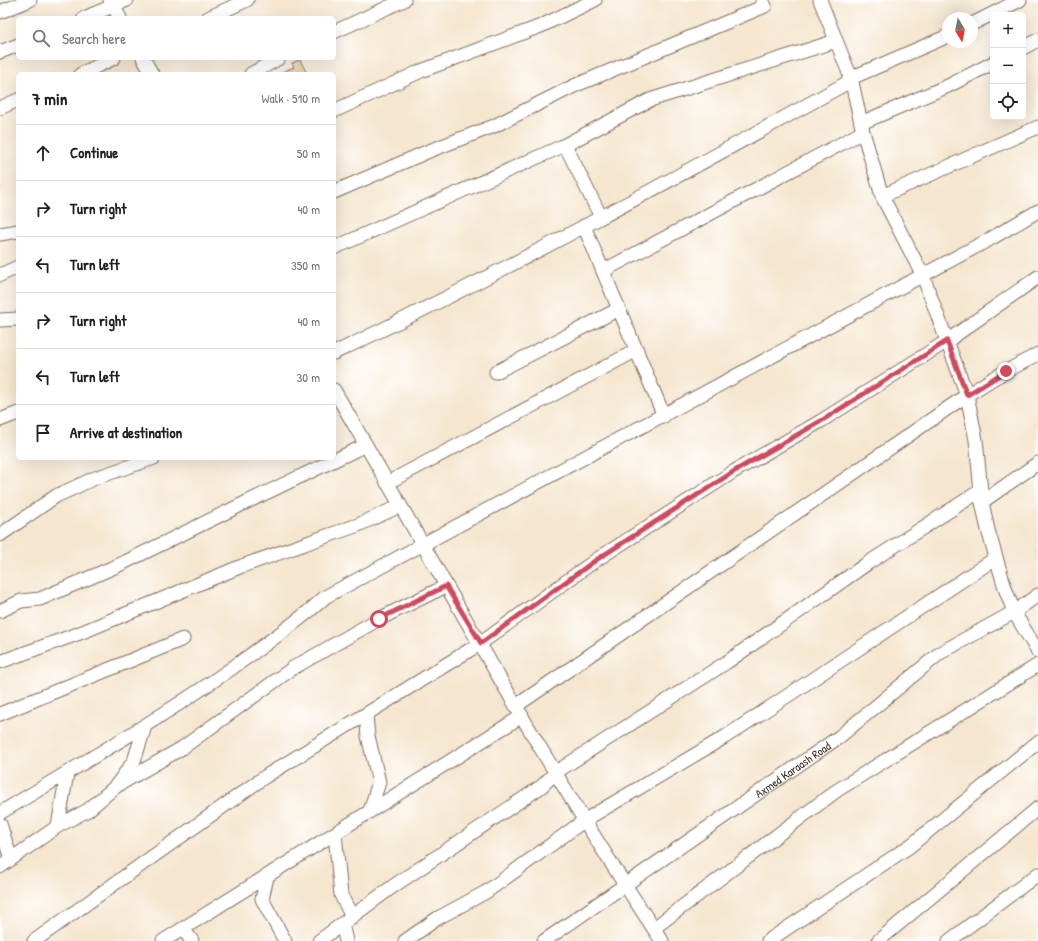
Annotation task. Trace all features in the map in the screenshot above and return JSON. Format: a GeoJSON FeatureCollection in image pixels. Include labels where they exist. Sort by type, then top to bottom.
{"type":"FeatureCollection","features":[{"type":"Feature","properties":{"kind":"street"},"geometry":{"type":"LineString","coordinates":[[0,12],[30,0]]}},
{"type":"Feature","properties":{"kind":"street"},"geometry":{"type":"LineString","coordinates":[[88,16],[111,3],[127,0]]}},
{"type":"Feature","properties":{"kind":"street"},"geometry":{"type":"LineString","coordinates":[[212,16],[247,0]]}},
{"type":"Feature","properties":{"kind":"street"},"geometry":{"type":"LineString","coordinates":[[336,31],[404,0]]}},
{"type":"Feature","properties":{"kind":"street"},"geometry":{"type":"LineString","coordinates":[[336,110],[422,71],[541,26],[595,0]]}},
{"type":"Feature","properties":{"kind":"street"},"geometry":{"type":"LineString","coordinates":[[336,191],[429,151],[494,126],[574,86],[765,6],[762,0]]}},
{"type":"Feature","properties":{"kind":"street"},"geometry":{"type":"LineString","coordinates":[[820,0],[851,78],[862,127],[882,196],[923,276],[967,395],[976,440],[981,496],[996,558],[1014,612],[1038,652]]}},
{"type":"Feature","properties":{"kind":"street"},"geometry":{"type":"LineString","coordinates":[[978,21],[1020,0]]}},
{"type":"Feature","properties":{"kind":"street"},"geometry":{"type":"LineString","coordinates":[[111,3],[119,16]]}},
{"type":"Feature","properties":{"kind":"street"},"geometry":{"type":"LineString","coordinates":[[336,352],[396,324],[664,185],[846,84],[851,78],[942,39]]}},
{"type":"Feature","properties":{"kind":"street"},"geometry":{"type":"LineString","coordinates":[[1026,46],[1038,40]]}},
{"type":"Feature","properties":{"kind":"street"},"geometry":{"type":"LineString","coordinates":[[336,247],[564,145],[650,100],[836,41]]}},
{"type":"Feature","properties":{"kind":"street"},"geometry":{"type":"LineString","coordinates":[[0,52],[16,46]]}},
{"type":"Feature","properties":{"kind":"street"},"geometry":{"type":"LineString","coordinates":[[100,70],[112,60]]}},
{"type":"Feature","properties":{"kind":"street"},"geometry":{"type":"LineString","coordinates":[[144,60],[151,72]]}},
{"type":"Feature","properties":{"kind":"street"},"geometry":{"type":"LineString","coordinates":[[254,72],[276,60]]}},
{"type":"Feature","properties":{"kind":"street"},"geometry":{"type":"LineString","coordinates":[[603,271],[862,127],[990,65]]}},
{"type":"Feature","properties":{"kind":"street"},"geometry":{"type":"LineString","coordinates":[[0,108],[16,101]]}},
{"type":"Feature","properties":{"kind":"street"},"geometry":{"type":"LineString","coordinates":[[882,196],[1038,127]]}},
{"type":"Feature","properties":{"kind":"street"},"geometry":{"type":"LineString","coordinates":[[564,145],[602,217]]}},
{"type":"Feature","properties":{"kind":"street"},"geometry":{"type":"LineString","coordinates":[[0,813],[145,726],[216,680],[307,614],[326,597],[423,543],[664,416],[923,276],[1038,211]]}},
{"type":"Feature","properties":{"kind":"street"},"geometry":{"type":"LineString","coordinates":[[584,226],[664,416]]}},
{"type":"Feature","properties":{"kind":"street"},"geometry":{"type":"LineString","coordinates":[[0,234],[16,231]]}},
{"type":"Feature","properties":{"kind":"street"},"geometry":{"type":"LineString","coordinates":[[1,278],[16,268]]}},
{"type":"Feature","properties":{"kind":"street"},"geometry":{"type":"LineString","coordinates":[[34,941],[266,776],[481,643],[596,560],[733,472],[821,421],[947,341],[1038,277]]}},
{"type":"Feature","properties":{"kind":"street"},"geometry":{"type":"LineString","coordinates":[[496,372],[619,309]]}},
{"type":"Feature","properties":{"kind":"street"},"geometry":{"type":"LineString","coordinates":[[0,320],[16,319]]}},
{"type":"Feature","properties":{"kind":"street"},"geometry":{"type":"LineString","coordinates":[[387,483],[637,350]]}},
{"type":"Feature","properties":{"kind":"street"},"geometry":{"type":"LineString","coordinates":[[163,941],[370,811],[519,711],[967,395],[994,378],[1038,354]]}},
{"type":"Feature","properties":{"kind":"street"},"geometry":{"type":"LineString","coordinates":[[336,394],[519,711],[625,886],[662,941]]}},
{"type":"Feature","properties":{"kind":"street"},"geometry":{"type":"LineString","coordinates":[[0,420],[16,414]]}},
{"type":"Feature","properties":{"kind":"street"},"geometry":{"type":"LineString","coordinates":[[0,611],[21,601],[40,599],[119,565],[366,446]]}},
{"type":"Feature","properties":{"kind":"street"},"geometry":{"type":"LineString","coordinates":[[0,535],[56,496],[95,478],[148,460]]}},
{"type":"Feature","properties":{"kind":"street"},"geometry":{"type":"LineString","coordinates":[[318,941],[392,888],[542,786],[556,772],[727,662],[868,563],[1038,463]]}},
{"type":"Feature","properties":{"kind":"street"},"geometry":{"type":"LineString","coordinates":[[0,662],[80,633],[249,564],[358,525],[400,506]]}},
{"type":"Feature","properties":{"kind":"street"},"geometry":{"type":"LineString","coordinates":[[405,941],[438,918],[486,892],[585,820],[725,737],[996,558]]}},
{"type":"Feature","properties":{"kind":"street"},"geometry":{"type":"LineString","coordinates":[[0,867],[58,826],[88,810],[115,787],[182,748],[293,668],[379,619],[446,586]]}},
{"type":"Feature","properties":{"kind":"street","name":"Axmed Karaash Road"},"geometry":{"type":"LineString","coordinates":[[544,941],[840,737],[940,653],[1014,612],[1038,595]]}},
{"type":"Feature","properties":{"kind":"street"},"geometry":{"type":"LineString","coordinates":[[0,714],[183,639]]}},
{"type":"Feature","properties":{"kind":"street"},"geometry":{"type":"LineString","coordinates":[[654,928],[836,791],[1038,665]]}},
{"type":"Feature","properties":{"kind":"street"},"geometry":{"type":"LineString","coordinates":[[366,715],[368,736],[379,782],[370,811]]}},
{"type":"Feature","properties":{"kind":"street"},"geometry":{"type":"LineString","coordinates":[[115,787],[134,761],[145,726]]}},
{"type":"Feature","properties":{"kind":"street"},"geometry":{"type":"LineString","coordinates":[[768,941],[910,846],[1038,742]]}},
{"type":"Feature","properties":{"kind":"street"},"geometry":{"type":"LineString","coordinates":[[58,826],[67,773]]}},
{"type":"Feature","properties":{"kind":"street"},"geometry":{"type":"LineString","coordinates":[[878,941],[1038,808]]}},
{"type":"Feature","properties":{"kind":"street"},"geometry":{"type":"LineString","coordinates":[[0,824],[11,859]]}},
{"type":"Feature","properties":{"kind":"street"},"geometry":{"type":"LineString","coordinates":[[335,834],[341,895],[347,921],[346,941]]}},
{"type":"Feature","properties":{"kind":"street"},"geometry":{"type":"LineString","coordinates":[[949,941],[1038,874]]}},
{"type":"Feature","properties":{"kind":"street"},"geometry":{"type":"LineString","coordinates":[[267,877],[262,899],[285,941]]}},
{"type":"Feature","properties":{"kind":"street"},"geometry":{"type":"LineString","coordinates":[[183,929],[192,941]]}},
{"type":"Feature","properties":{"kind":"building"},"geometry":{"type":"Polygon","coordinates":[[[300,60],[306,72],[283,72],[294,67],[292,63],[300,60]]]}},
{"type":"Feature","properties":{"kind":"route"},"geometry":{"type":"LineString","coordinates":[[379,619],[446,586],[481,643],[596,560],[733,472],[821,421],[947,341],[967,395],[1006,371]]}}]}
